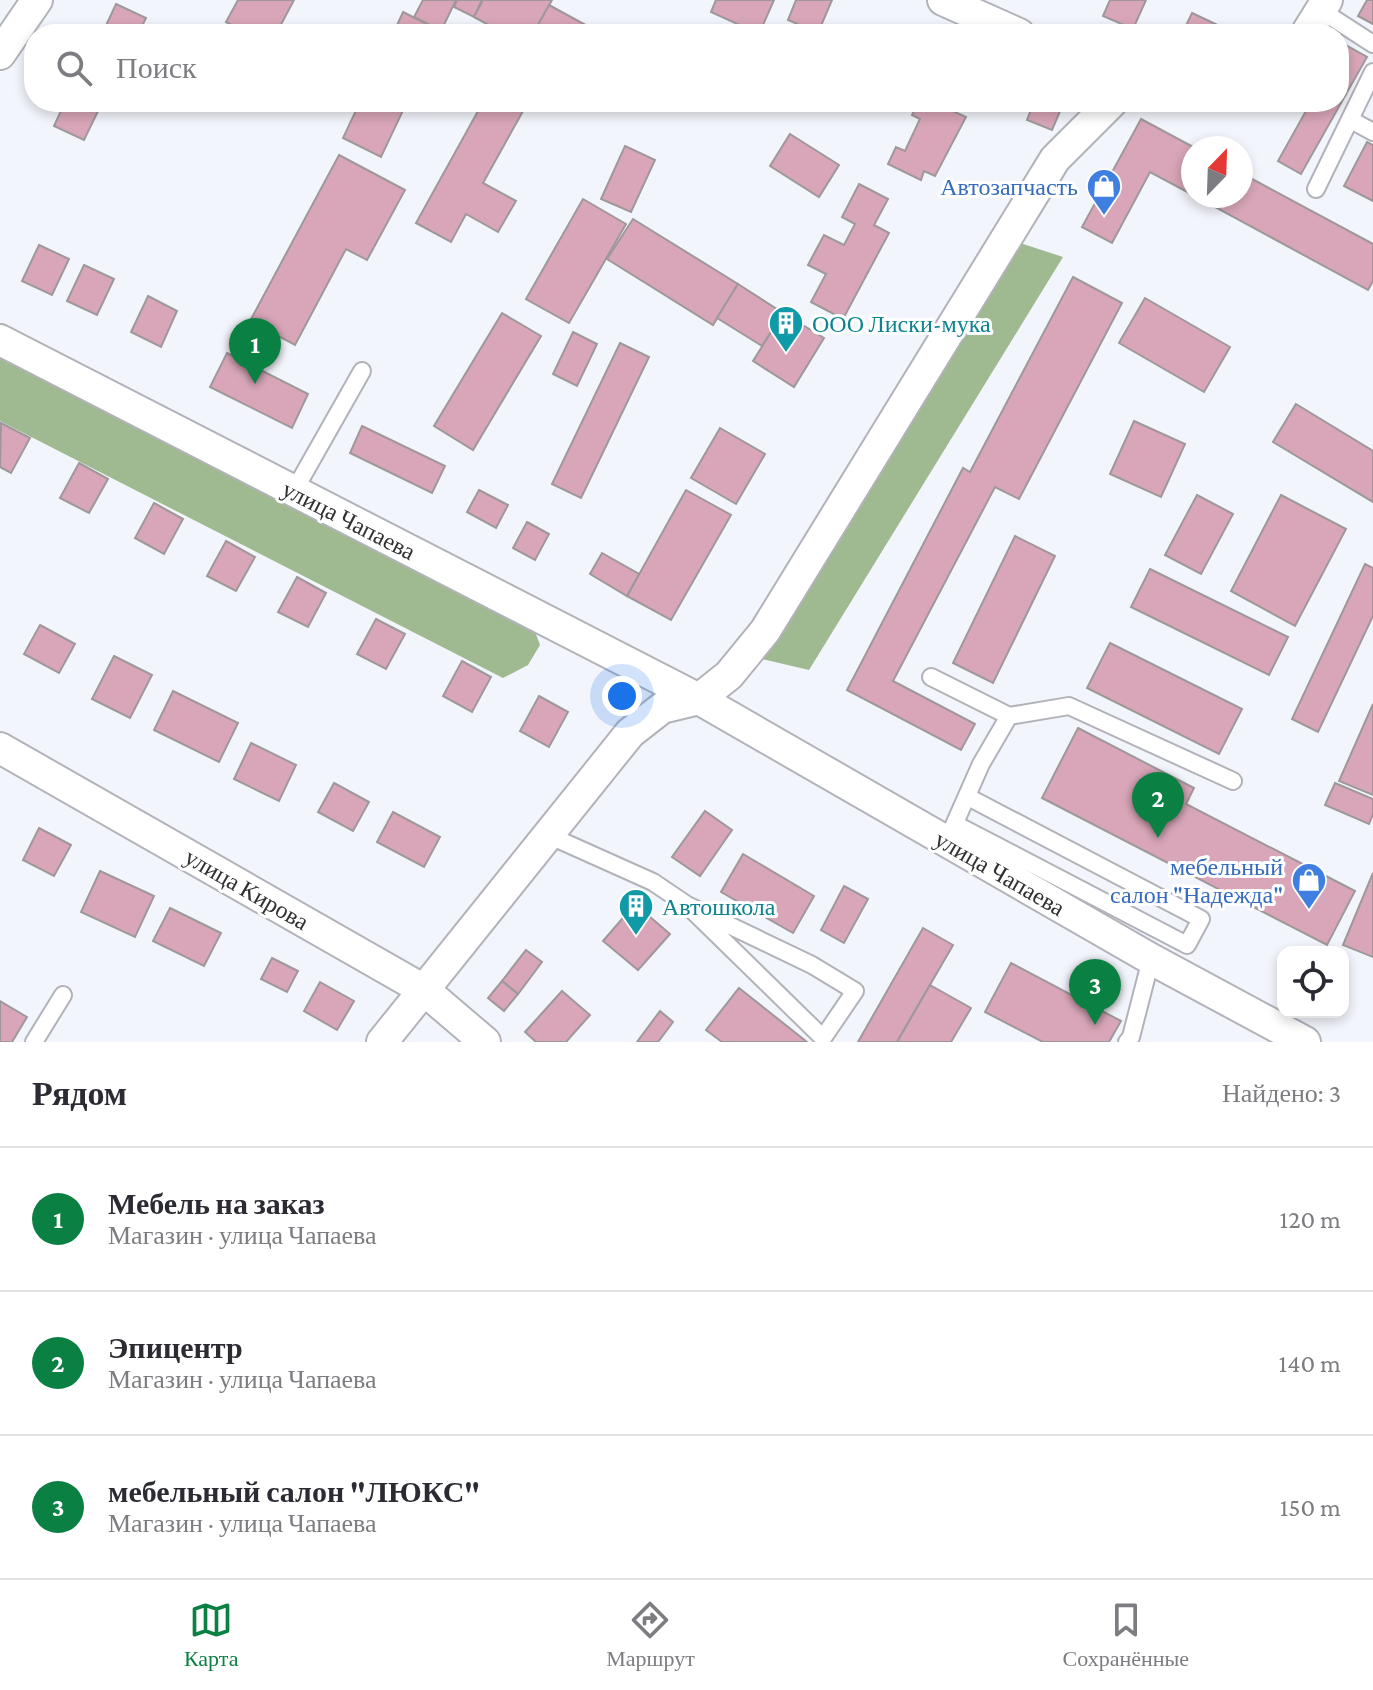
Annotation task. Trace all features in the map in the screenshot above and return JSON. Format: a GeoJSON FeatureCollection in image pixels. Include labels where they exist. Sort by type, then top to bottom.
{"type":"FeatureCollection","features":[{"type":"Feature","properties":{"kind":"street"},"geometry":{"type":"LineString","coordinates":[[0,54],[37,0]]}},
{"type":"Feature","properties":{"kind":"street"},"geometry":{"type":"LineString","coordinates":[[943,0],[997,24]]}},
{"type":"Feature","properties":{"kind":"street"},"geometry":{"type":"LineString","coordinates":[[382,1042],[630,733],[662,708],[699,699],[729,675],[765,631],[1055,159],[1102,112]]}},
{"type":"Feature","properties":{"kind":"street","name":"улица Чапаева"},"geometry":{"type":"LineString","coordinates":[[0,340],[699,699],[950,833],[1151,959],[1305,1042]]}},
{"type":"Feature","properties":{"kind":"street","name":"улица Кирова"},"geometry":{"type":"LineString","coordinates":[[0,748],[424,990],[485,1042]]}},
{"type":"Feature","properties":{"kind":"lane"},"geometry":{"type":"LineString","coordinates":[[1349,31],[1373,44]]}},
{"type":"Feature","properties":{"kind":"lane"},"geometry":{"type":"LineString","coordinates":[[1316,189],[1373,72]]}},
{"type":"Feature","properties":{"kind":"lane"},"geometry":{"type":"LineString","coordinates":[[1351,120],[1373,132]]}},
{"type":"Feature","properties":{"kind":"lane"},"geometry":{"type":"LineString","coordinates":[[294,491],[362,371]]}},
{"type":"Feature","properties":{"kind":"lane"},"geometry":{"type":"LineString","coordinates":[[931,677],[1009,716],[1069,706],[1233,781]]}},
{"type":"Feature","properties":{"kind":"lane"},"geometry":{"type":"LineString","coordinates":[[968,797],[1201,919],[1187,945],[950,833],[981,764],[1009,716]]}},
{"type":"Feature","properties":{"kind":"lane"},"geometry":{"type":"LineString","coordinates":[[548,835],[653,882],[687,905],[812,965],[855,991],[823,1038],[687,905]]}},
{"type":"Feature","properties":{"kind":"lane"},"geometry":{"type":"LineString","coordinates":[[1127,1042],[1131,1037],[1151,959]]}},
{"type":"Feature","properties":{"kind":"lane"},"geometry":{"type":"LineString","coordinates":[[34,1042],[63,995]]}},
{"type":"Feature","properties":{"kind":"green space"},"geometry":{"type":"Polygon","coordinates":[[[1017,242],[1063,257],[809,670],[758,658],[1017,242]]]}},
{"type":"Feature","properties":{"kind":"green space"},"geometry":{"type":"Polygon","coordinates":[[[0,333],[522,597],[540,645],[528,665],[503,678],[0,421],[0,333]]]}},
{"type":"Feature","properties":{"kind":"building"},"geometry":{"type":"Polygon","coordinates":[[[238,0],[294,0],[281,24],[226,22],[238,0]]]}},
{"type":"Feature","properties":{"kind":"building"},"geometry":{"type":"Polygon","coordinates":[[[423,0],[456,0],[444,24],[428,24],[414,17],[423,0]]]}},
{"type":"Feature","properties":{"kind":"building"},"geometry":{"type":"Polygon","coordinates":[[[457,0],[482,0],[474,17],[454,7],[457,0]]]}},
{"type":"Feature","properties":{"kind":"building"},"geometry":{"type":"Polygon","coordinates":[[[483,0],[552,0],[539,24],[487,24],[474,17],[483,0]]]}},
{"type":"Feature","properties":{"kind":"building"},"geometry":{"type":"Polygon","coordinates":[[[716,0],[774,0],[763,24],[737,24],[711,12],[716,0]]]}},
{"type":"Feature","properties":{"kind":"building"},"geometry":{"type":"Polygon","coordinates":[[[796,0],[832,0],[822,24],[797,24],[788,20],[796,0]]]}},
{"type":"Feature","properties":{"kind":"building"},"geometry":{"type":"Polygon","coordinates":[[[1110,0],[1146,0],[1135,24],[1121,24],[1103,16],[1110,0]]]}},
{"type":"Feature","properties":{"kind":"building"},"geometry":{"type":"Polygon","coordinates":[[[1367,0],[1373,0],[1373,24],[1358,16],[1367,0]]]}},
{"type":"Feature","properties":{"kind":"building"},"geometry":{"type":"Polygon","coordinates":[[[116,4],[146,18],[143,24],[107,24],[116,4]]]}},
{"type":"Feature","properties":{"kind":"building"},"geometry":{"type":"Polygon","coordinates":[[[549,5],[584,24],[539,24],[549,5]]]}},
{"type":"Feature","properties":{"kind":"building"},"geometry":{"type":"Polygon","coordinates":[[[403,12],[427,24],[398,24],[403,12]]]}},
{"type":"Feature","properties":{"kind":"building"},"geometry":{"type":"Polygon","coordinates":[[[1192,13],[1216,24],[1187,24],[1192,13]]]}},
{"type":"Feature","properties":{"kind":"building"},"geometry":{"type":"Polygon","coordinates":[[[1349,47],[1367,57],[1349,89],[1349,47]]]}},
{"type":"Feature","properties":{"kind":"building"},"geometry":{"type":"Polygon","coordinates":[[[60,112],[98,112],[84,140],[54,126],[60,112]]]}},
{"type":"Feature","properties":{"kind":"building"},"geometry":{"type":"Polygon","coordinates":[[[355,112],[402,112],[381,157],[343,138],[355,112]]]}},
{"type":"Feature","properties":{"kind":"building"},"geometry":{"type":"Polygon","coordinates":[[[477,112],[522,112],[483,183],[516,201],[498,232],[466,214],[451,242],[416,223],[477,112]]]}},
{"type":"Feature","properties":{"kind":"building"},"geometry":{"type":"Polygon","coordinates":[[[913,112],[955,112],[966,117],[935,176],[924,171],[921,180],[888,164],[896,147],[905,151],[920,119],[912,115],[913,112]]]}},
{"type":"Feature","properties":{"kind":"building"},"geometry":{"type":"Polygon","coordinates":[[[1030,112],[1060,112],[1052,130],[1027,120],[1030,112]]]}},
{"type":"Feature","properties":{"kind":"building"},"geometry":{"type":"Polygon","coordinates":[[[1305,112],[1336,112],[1301,174],[1278,161],[1305,112]]]}},
{"type":"Feature","properties":{"kind":"building"},"geometry":{"type":"Polygon","coordinates":[[[1141,119],[1181,140],[1181,189],[1150,172],[1112,243],[1082,227],[1141,119]]]}},
{"type":"Feature","properties":{"kind":"building"},"geometry":{"type":"Polygon","coordinates":[[[790,134],[839,165],[819,197],[770,166],[790,134]]]}},
{"type":"Feature","properties":{"kind":"building"},"geometry":{"type":"Polygon","coordinates":[[[1367,142],[1373,145],[1373,201],[1344,186],[1367,142]]]}},
{"type":"Feature","properties":{"kind":"building"},"geometry":{"type":"Polygon","coordinates":[[[625,146],[655,160],[631,212],[601,199],[625,146]]]}},
{"type":"Feature","properties":{"kind":"building"},"geometry":{"type":"Polygon","coordinates":[[[339,155],[405,190],[367,260],[346,249],[295,345],[250,321],[339,155]]]}},
{"type":"Feature","properties":{"kind":"building"},"geometry":{"type":"Polygon","coordinates":[[[1253,179],[1373,244],[1373,281],[1368,290],[1217,208],[1253,208],[1253,179]]]}},
{"type":"Feature","properties":{"kind":"building"},"geometry":{"type":"Polygon","coordinates":[[[859,184],[888,199],[874,225],[889,233],[843,319],[811,302],[826,274],[808,265],[824,235],[844,245],[855,224],[842,217],[859,184]]]}},
{"type":"Feature","properties":{"kind":"building"},"geometry":{"type":"Polygon","coordinates":[[[583,199],[626,224],[569,323],[526,299],[583,199]]]}},
{"type":"Feature","properties":{"kind":"building"},"geometry":{"type":"Polygon","coordinates":[[[633,219],[738,284],[713,325],[607,259],[633,219]]]}},
{"type":"Feature","properties":{"kind":"building"},"geometry":{"type":"Polygon","coordinates":[[[39,245],[69,259],[52,295],[22,281],[39,245]]]}},
{"type":"Feature","properties":{"kind":"building"},"geometry":{"type":"Polygon","coordinates":[[[84,265],[114,279],[97,315],[67,301],[84,265]]]}},
{"type":"Feature","properties":{"kind":"building"},"geometry":{"type":"Polygon","coordinates":[[[1073,277],[1122,303],[1019,499],[995,487],[893,681],[975,724],[961,750],[847,690],[963,468],[970,472],[1073,277]]]}},
{"type":"Feature","properties":{"kind":"building"},"geometry":{"type":"Polygon","coordinates":[[[738,284],[783,313],[762,346],[717,318],[738,284]]]}},
{"type":"Feature","properties":{"kind":"building"},"geometry":{"type":"Polygon","coordinates":[[[148,296],[177,311],[161,347],[131,332],[148,296]]]}},
{"type":"Feature","properties":{"kind":"building"},"geometry":{"type":"Polygon","coordinates":[[[1145,298],[1230,347],[1204,392],[1119,343],[1145,298]]]}},
{"type":"Feature","properties":{"kind":"building"},"geometry":{"type":"Polygon","coordinates":[[[502,313],[541,336],[473,450],[434,426],[502,313]]]}},
{"type":"Feature","properties":{"kind":"building","name":"ООО Лиски-мука"},"geometry":{"type":"Polygon","coordinates":[[[783,313],[824,338],[794,387],[753,361],[783,313]]]}},
{"type":"Feature","properties":{"kind":"building"},"geometry":{"type":"Polygon","coordinates":[[[573,332],[597,344],[577,386],[553,374],[573,332]]]}},
{"type":"Feature","properties":{"kind":"building"},"geometry":{"type":"Polygon","coordinates":[[[620,343],[649,357],[581,498],[552,484],[620,343]]]}},
{"type":"Feature","properties":{"kind":"building"},"geometry":{"type":"Polygon","coordinates":[[[227,353],[308,394],[292,428],[210,387],[227,353]]]}},
{"type":"Feature","properties":{"kind":"building"},"geometry":{"type":"Polygon","coordinates":[[[1296,404],[1373,451],[1373,502],[1273,442],[1296,404]]]}},
{"type":"Feature","properties":{"kind":"building"},"geometry":{"type":"Polygon","coordinates":[[[1134,421],[1185,444],[1161,497],[1110,474],[1134,421]]]}},
{"type":"Feature","properties":{"kind":"building"},"geometry":{"type":"Polygon","coordinates":[[[1,423],[30,438],[11,473],[0,467],[1,423]]]}},
{"type":"Feature","properties":{"kind":"building"},"geometry":{"type":"Polygon","coordinates":[[[362,426],[445,466],[432,493],[350,453],[362,426]]]}},
{"type":"Feature","properties":{"kind":"building"},"geometry":{"type":"Polygon","coordinates":[[[720,428],[765,454],[736,504],[691,478],[720,428]]]}},
{"type":"Feature","properties":{"kind":"building"},"geometry":{"type":"Polygon","coordinates":[[[79,463],[108,479],[89,513],[60,498],[79,463]]]}},
{"type":"Feature","properties":{"kind":"building"},"geometry":{"type":"Polygon","coordinates":[[[479,490],[508,505],[496,528],[467,512],[479,490]]]}},
{"type":"Feature","properties":{"kind":"building"},"geometry":{"type":"Polygon","coordinates":[[[686,490],[731,515],[671,620],[627,596],[686,490]]]}},
{"type":"Feature","properties":{"kind":"building"},"geometry":{"type":"Polygon","coordinates":[[[1197,495],[1233,514],[1201,574],[1165,555],[1197,495]]]}},
{"type":"Feature","properties":{"kind":"building"},"geometry":{"type":"Polygon","coordinates":[[[1281,495],[1346,529],[1295,626],[1231,591],[1281,495]]]}},
{"type":"Feature","properties":{"kind":"building"},"geometry":{"type":"Polygon","coordinates":[[[154,503],[183,519],[164,554],[135,538],[154,503]]]}},
{"type":"Feature","properties":{"kind":"building"},"geometry":{"type":"Polygon","coordinates":[[[527,522],[549,534],[535,560],[513,548],[527,522]]]}},
{"type":"Feature","properties":{"kind":"building"},"geometry":{"type":"Polygon","coordinates":[[[1015,536],[1055,556],[993,683],[953,663],[1015,536]]]}},
{"type":"Feature","properties":{"kind":"building"},"geometry":{"type":"Polygon","coordinates":[[[226,541],[255,557],[236,591],[207,576],[226,541]]]}},
{"type":"Feature","properties":{"kind":"building"},"geometry":{"type":"Polygon","coordinates":[[[602,553],[639,574],[627,596],[590,574],[602,553]]]}},
{"type":"Feature","properties":{"kind":"building"},"geometry":{"type":"Polygon","coordinates":[[[1365,564],[1373,568],[1373,616],[1318,732],[1292,719],[1365,564]]]}},
{"type":"Feature","properties":{"kind":"building"},"geometry":{"type":"Polygon","coordinates":[[[1150,569],[1288,637],[1269,675],[1131,607],[1150,569]]]}},
{"type":"Feature","properties":{"kind":"building"},"geometry":{"type":"Polygon","coordinates":[[[297,577],[326,593],[308,627],[278,612],[297,577]]]}},
{"type":"Feature","properties":{"kind":"building"},"geometry":{"type":"Polygon","coordinates":[[[376,619],[405,634],[386,669],[357,654],[376,619]]]}},
{"type":"Feature","properties":{"kind":"building"},"geometry":{"type":"Polygon","coordinates":[[[40,625],[75,644],[59,673],[24,654],[40,625]]]}},
{"type":"Feature","properties":{"kind":"building"},"geometry":{"type":"Polygon","coordinates":[[[1110,643],[1242,709],[1219,754],[1087,688],[1110,643]]]}},
{"type":"Feature","properties":{"kind":"building"},"geometry":{"type":"Polygon","coordinates":[[[114,656],[152,675],[130,718],[92,699],[114,656]]]}},
{"type":"Feature","properties":{"kind":"building"},"geometry":{"type":"Polygon","coordinates":[[[462,661],[491,677],[472,712],[443,696],[462,661]]]}},
{"type":"Feature","properties":{"kind":"building"},"geometry":{"type":"Polygon","coordinates":[[[173,691],[238,723],[219,762],[154,730],[173,691]]]}},
{"type":"Feature","properties":{"kind":"building"},"geometry":{"type":"Polygon","coordinates":[[[539,696],[568,712],[549,747],[520,731],[539,696]]]}},
{"type":"Feature","properties":{"kind":"building"},"geometry":{"type":"Polygon","coordinates":[[[1373,704],[1373,795],[1339,781],[1373,704]]]}},
{"type":"Feature","properties":{"kind":"building"},"geometry":{"type":"Polygon","coordinates":[[[1078,728],[1194,788],[1186,804],[1355,891],[1327,945],[1042,798],[1078,728]]]}},
{"type":"Feature","properties":{"kind":"building"},"geometry":{"type":"Polygon","coordinates":[[[251,743],[296,765],[279,801],[234,779],[251,743]]]}},
{"type":"Feature","properties":{"kind":"building"},"geometry":{"type":"Polygon","coordinates":[[[334,783],[369,802],[353,831],[318,812],[334,783]]]}},
{"type":"Feature","properties":{"kind":"building"},"geometry":{"type":"Polygon","coordinates":[[[1335,783],[1373,799],[1369,824],[1325,805],[1335,783]]]}},
{"type":"Feature","properties":{"kind":"building"},"geometry":{"type":"Polygon","coordinates":[[[705,811],[732,830],[700,876],[672,857],[705,811]]]}},
{"type":"Feature","properties":{"kind":"building"},"geometry":{"type":"Polygon","coordinates":[[[393,812],[440,837],[424,867],[377,842],[393,812]]]}},
{"type":"Feature","properties":{"kind":"building"},"geometry":{"type":"Polygon","coordinates":[[[39,828],[71,845],[54,876],[23,860],[39,828]]]}},
{"type":"Feature","properties":{"kind":"building"},"geometry":{"type":"Polygon","coordinates":[[[743,854],[814,896],[793,933],[721,892],[743,854]]]}},
{"type":"Feature","properties":{"kind":"building"},"geometry":{"type":"Polygon","coordinates":[[[100,871],[154,896],[135,937],[81,912],[100,871]]]}},
{"type":"Feature","properties":{"kind":"building"},"geometry":{"type":"Polygon","coordinates":[[[1373,873],[1373,957],[1343,945],[1373,873]]]}},
{"type":"Feature","properties":{"kind":"building"},"geometry":{"type":"Polygon","coordinates":[[[844,886],[868,899],[844,943],[821,930],[844,886]]]}},
{"type":"Feature","properties":{"kind":"building","name":"Автошкола"},"geometry":{"type":"Polygon","coordinates":[[[635,904],[670,934],[638,970],[603,941],[635,904]]]}},
{"type":"Feature","properties":{"kind":"building"},"geometry":{"type":"Polygon","coordinates":[[[170,908],[221,933],[204,966],[153,941],[170,908]]]}},
{"type":"Feature","properties":{"kind":"building"},"geometry":{"type":"Polygon","coordinates":[[[923,928],[953,945],[897,1042],[858,1042],[923,928]]]}},
{"type":"Feature","properties":{"kind":"building"},"geometry":{"type":"Polygon","coordinates":[[[526,950],[542,962],[518,994],[502,981],[526,950]]]}},
{"type":"Feature","properties":{"kind":"building"},"geometry":{"type":"Polygon","coordinates":[[[272,958],[298,971],[287,992],[261,979],[272,958]]]}},
{"type":"Feature","properties":{"kind":"building"},"geometry":{"type":"Polygon","coordinates":[[[1011,963],[1121,1021],[1109,1042],[1043,1042],[985,1012],[1011,963]]]}},
{"type":"Feature","properties":{"kind":"building"},"geometry":{"type":"Polygon","coordinates":[[[502,981],[518,994],[504,1011],[488,998],[502,981]]]}},
{"type":"Feature","properties":{"kind":"building"},"geometry":{"type":"Polygon","coordinates":[[[320,982],[354,1001],[337,1030],[304,1011],[320,982]]]}},
{"type":"Feature","properties":{"kind":"building"},"geometry":{"type":"Polygon","coordinates":[[[930,985],[971,1008],[951,1042],[897,1042],[930,985]]]}},
{"type":"Feature","properties":{"kind":"building"},"geometry":{"type":"Polygon","coordinates":[[[739,988],[807,1042],[722,1042],[706,1030],[739,988]]]}},
{"type":"Feature","properties":{"kind":"building"},"geometry":{"type":"Polygon","coordinates":[[[562,991],[590,1015],[566,1042],[536,1042],[525,1032],[562,991]]]}},
{"type":"Feature","properties":{"kind":"building"},"geometry":{"type":"Polygon","coordinates":[[[0,1001],[27,1017],[12,1042],[0,1042],[0,1001]]]}},
{"type":"Feature","properties":{"kind":"building"},"geometry":{"type":"Polygon","coordinates":[[[660,1011],[673,1022],[658,1042],[637,1042],[660,1011]]]}},
{"type":"Feature","properties":{"kind":"place","name":"Автозапчасть"},"geometry":{"type":"Point","coordinates":[1104,217]}},
{"type":"Feature","properties":{"kind":"place","name":"ООО Лиски-мука"},"geometry":{"type":"Point","coordinates":[786,354]}},
{"type":"Feature","properties":{"kind":"place","name":"Мебель на заказ"},"geometry":{"type":"Point","coordinates":[255,384]}},
{"type":"Feature","properties":{"kind":"place","name":"Эпицентр"},"geometry":{"type":"Point","coordinates":[1158,838]}},
{"type":"Feature","properties":{"kind":"place","name":"мебельный салон \"Надежда\""},"geometry":{"type":"Point","coordinates":[1309,911]}},
{"type":"Feature","properties":{"kind":"place","name":"Автошкола"},"geometry":{"type":"Point","coordinates":[636,937]}},
{"type":"Feature","properties":{"kind":"place","name":"мебельный салон \"ЛЮКС\""},"geometry":{"type":"Point","coordinates":[1095,1025]}}]}
